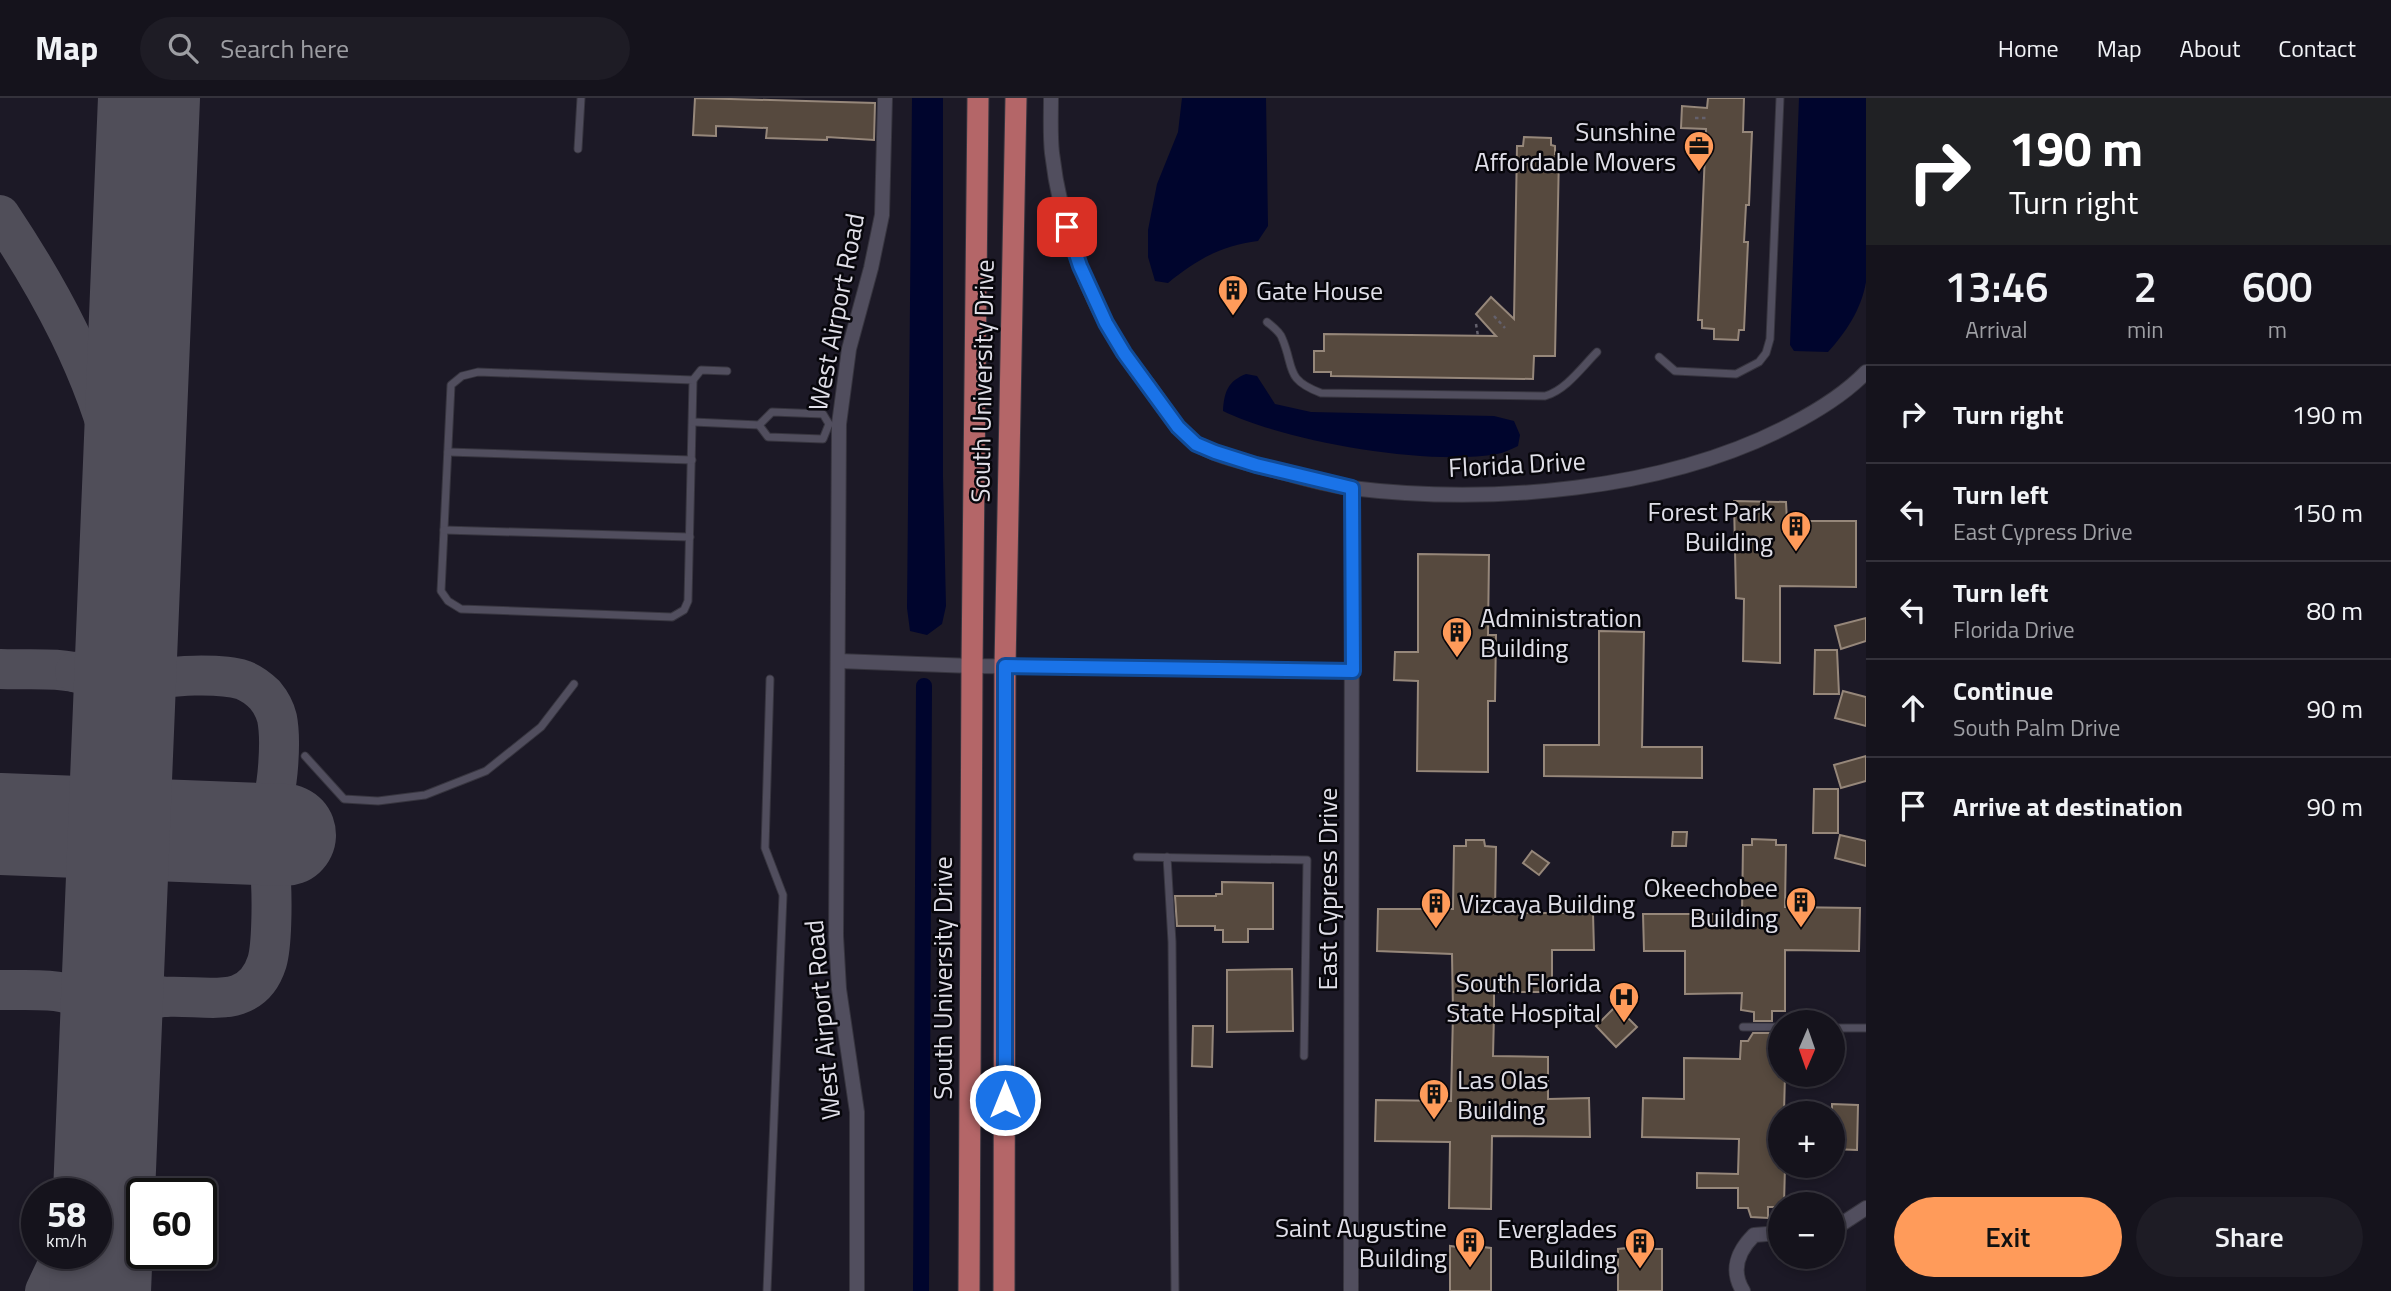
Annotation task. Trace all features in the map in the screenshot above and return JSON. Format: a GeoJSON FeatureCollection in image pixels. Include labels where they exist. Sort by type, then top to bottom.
{"type":"FeatureCollection","features":[{"type":"Feature","properties":{"kind":"main road","name":"South University Drive"},"geometry":{"type":"LineString","coordinates":[[969,1291],[971,666],[978,98]]}},
{"type":"Feature","properties":{"kind":"main road","name":"South University Drive"},"geometry":{"type":"LineString","coordinates":[[1004,1291],[1005,666],[1016,98]]}},
{"type":"Feature","properties":{"kind":"street","name":"West Airport Road"},"geometry":{"type":"LineString","coordinates":[[857,1291],[856,1112],[839,989],[836,936],[838,661],[834,424],[881,215],[885,98]]}},
{"type":"Feature","properties":{"kind":"street","name":"Florida Drive"},"geometry":{"type":"LineString","coordinates":[[1051,98],[1052,150],[1061,208],[1080,266],[1106,323],[1124,353],[1178,427],[1196,444],[1215,452],[1256,465],[1352,488],[1458,495],[1525,493],[1613,481],[1732,451],[1769,436],[1860,387],[1866,372]]}},
{"type":"Feature","properties":{"kind":"street","name":"East Cypress Drive"},"geometry":{"type":"LineString","coordinates":[[1351,1291],[1352,488]]}},
{"type":"Feature","properties":{"kind":"street"},"geometry":{"type":"LineString","coordinates":[[838,661],[971,666],[1353,671]]}},
{"type":"Feature","properties":{"kind":"street"},"geometry":{"type":"LineString","coordinates":[[1845,1222],[1866,1208]]}},
{"type":"Feature","properties":{"kind":"street"},"geometry":{"type":"LineString","coordinates":[[1743,1291],[1736,1272],[1743,1246],[1754,1235],[1768,1234]]}},
{"type":"Feature","properties":{"kind":"lane"},"geometry":{"type":"LineString","coordinates":[[578,149],[581,98]]}},
{"type":"Feature","properties":{"kind":"lane"},"geometry":{"type":"LineString","coordinates":[[1659,357],[1675,371],[1736,374],[1759,362],[1766,353],[1770,339],[1780,98]]}},
{"type":"Feature","properties":{"kind":"lane"},"geometry":{"type":"LineString","coordinates":[[1267,322],[1282,335],[1293,376],[1304,387],[1321,393],[1545,396],[1553,394],[1569,381],[1597,352]]}},
{"type":"Feature","properties":{"kind":"lane"},"geometry":{"type":"LineString","coordinates":[[694,380],[478,372],[462,376],[451,385],[441,591],[448,601],[461,609],[672,617],[684,610],[688,601],[694,380],[701,370],[727,371]]}},
{"type":"Feature","properties":{"kind":"lane"},"geometry":{"type":"LineString","coordinates":[[693,422],[759,425],[772,412],[823,414],[834,424],[822,439],[768,437],[759,425]]}},
{"type":"Feature","properties":{"kind":"lane"},"geometry":{"type":"LineString","coordinates":[[448,452],[692,460]]}},
{"type":"Feature","properties":{"kind":"lane"},"geometry":{"type":"LineString","coordinates":[[444,530],[690,537]]}},
{"type":"Feature","properties":{"kind":"lane"},"geometry":{"type":"LineString","coordinates":[[767,1291],[783,895],[765,848],[769,679]]}},
{"type":"Feature","properties":{"kind":"lane"},"geometry":{"type":"LineString","coordinates":[[305,756],[345,799],[378,801],[425,795],[486,771],[541,727],[575,684]]}},
{"type":"Feature","properties":{"kind":"lane"},"geometry":{"type":"LineString","coordinates":[[1137,857],[1307,860],[1304,1056]]}},
{"type":"Feature","properties":{"kind":"lane"},"geometry":{"type":"LineString","coordinates":[[1167,857],[1172,942],[1174,1291]]}},
{"type":"Feature","properties":{"kind":"lane"},"geometry":{"type":"LineString","coordinates":[[1743,1027],[1768,1027]]}},
{"type":"Feature","properties":{"kind":"lane"},"geometry":{"type":"LineString","coordinates":[[1845,1028],[1866,1028]]}},
{"type":"Feature","properties":{"kind":"path"},"geometry":{"type":"LineString","coordinates":[[1695,118],[1707,118]]}},
{"type":"Feature","properties":{"kind":"path"},"geometry":{"type":"LineString","coordinates":[[1494,316],[1505,328]]}},
{"type":"Feature","properties":{"kind":"path"},"geometry":{"type":"LineString","coordinates":[[1476,324],[1478,336]]}},
{"type":"Feature","properties":{"kind":"water"},"geometry":{"type":"Polygon","coordinates":[[[912,98],[943,98],[943,477],[946,606],[942,624],[927,635],[910,631],[907,608],[912,98]]]}},
{"type":"Feature","properties":{"kind":"water"},"geometry":{"type":"Polygon","coordinates":[[[1182,98],[1266,98],[1268,226],[1258,241],[1233,246],[1210,255],[1168,283],[1155,281],[1148,257],[1148,230],[1157,184],[1178,132],[1182,98]]]}},
{"type":"Feature","properties":{"kind":"water"},"geometry":{"type":"Polygon","coordinates":[[[1799,98],[1866,98],[1866,282],[1852,320],[1828,352],[1794,351],[1790,345],[1799,98]]]}},
{"type":"Feature","properties":{"kind":"water"},"geometry":{"type":"Polygon","coordinates":[[[1246,374],[1257,376],[1275,404],[1311,412],[1494,416],[1514,421],[1520,435],[1518,446],[1497,454],[1434,457],[1358,449],[1283,432],[1223,411],[1228,388],[1246,374]]]}},
{"type":"Feature","properties":{"kind":"building"},"geometry":{"type":"Polygon","coordinates":[[[695,98],[875,103],[874,140],[827,137],[827,140],[766,138],[767,128],[716,126],[716,136],[693,135],[695,98]]]}},
{"type":"Feature","properties":{"kind":"building"},"geometry":{"type":"Polygon","coordinates":[[[1708,98],[1744,98],[1743,132],[1752,132],[1749,205],[1746,205],[1744,242],[1748,242],[1744,330],[1739,330],[1738,340],[1714,339],[1714,329],[1702,328],[1702,320],[1698,320],[1706,129],[1681,128],[1682,106],[1707,108],[1708,98]]]}},
{"type":"Feature","properties":{"kind":"building"},"geometry":{"type":"Polygon","coordinates":[[[1524,137],[1551,138],[1555,154],[1559,154],[1555,356],[1534,356],[1533,379],[1331,376],[1331,372],[1314,372],[1314,351],[1324,351],[1324,334],[1496,336],[1476,314],[1491,297],[1514,319],[1517,146],[1523,146],[1524,137]]]}},
{"type":"Feature","properties":{"kind":"building","name":"Forest Park Building"},"geometry":{"type":"Polygon","coordinates":[[[1734,501],[1786,502],[1787,521],[1856,521],[1856,587],[1780,586],[1780,663],[1743,661],[1744,599],[1736,598],[1734,501]]]}},
{"type":"Feature","properties":{"kind":"building","name":"Administration Building"},"geometry":{"type":"Polygon","coordinates":[[[1418,554],[1489,555],[1488,635],[1496,635],[1495,701],[1488,701],[1488,772],[1417,771],[1418,681],[1394,680],[1395,652],[1418,652],[1418,554]]]}},
{"type":"Feature","properties":{"kind":"building"},"geometry":{"type":"Polygon","coordinates":[[[1866,618],[1866,641],[1841,649],[1835,626],[1866,618]]]}},
{"type":"Feature","properties":{"kind":"building"},"geometry":{"type":"Polygon","coordinates":[[[1599,631],[1644,632],[1642,747],[1702,747],[1702,778],[1544,776],[1544,745],[1599,745],[1599,631]]]}},
{"type":"Feature","properties":{"kind":"building"},"geometry":{"type":"Polygon","coordinates":[[[1815,650],[1837,650],[1839,694],[1814,694],[1815,650]]]}},
{"type":"Feature","properties":{"kind":"building"},"geometry":{"type":"Polygon","coordinates":[[[1843,691],[1866,697],[1866,726],[1835,718],[1843,691]]]}},
{"type":"Feature","properties":{"kind":"building"},"geometry":{"type":"Polygon","coordinates":[[[1866,756],[1866,781],[1841,788],[1834,765],[1866,756]]]}},
{"type":"Feature","properties":{"kind":"building"},"geometry":{"type":"Polygon","coordinates":[[[1814,789],[1838,789],[1838,833],[1813,833],[1814,789]]]}},
{"type":"Feature","properties":{"kind":"building"},"geometry":{"type":"Polygon","coordinates":[[[1673,832],[1687,832],[1686,846],[1672,846],[1673,832]]]}},
{"type":"Feature","properties":{"kind":"building"},"geometry":{"type":"Polygon","coordinates":[[[1840,835],[1866,841],[1866,866],[1835,858],[1840,835]]]}},
{"type":"Feature","properties":{"kind":"building","name":"Okeechobee Building"},"geometry":{"type":"Polygon","coordinates":[[[1752,839],[1776,840],[1776,845],[1786,845],[1785,907],[1860,908],[1859,951],[1785,950],[1785,1010],[1768,1010],[1768,1021],[1754,1021],[1754,1012],[1741,1010],[1742,993],[1685,994],[1685,951],[1644,951],[1643,914],[1742,914],[1743,845],[1752,845],[1752,839]]]}},
{"type":"Feature","properties":{"kind":"building"},"geometry":{"type":"Polygon","coordinates":[[[1466,840],[1484,840],[1485,846],[1496,847],[1495,913],[1593,913],[1594,950],[1552,950],[1552,992],[1494,992],[1493,1056],[1548,1057],[1548,1099],[1589,1098],[1590,1137],[1492,1136],[1491,1209],[1449,1208],[1450,1142],[1375,1141],[1376,1100],[1451,1101],[1453,1013],[1452,954],[1377,951],[1378,909],[1453,909],[1454,846],[1466,846],[1466,840]]]}},
{"type":"Feature","properties":{"kind":"building"},"geometry":{"type":"Polygon","coordinates":[[[1532,851],[1549,863],[1539,875],[1523,863],[1532,851]]]}},
{"type":"Feature","properties":{"kind":"building"},"geometry":{"type":"Polygon","coordinates":[[[1222,882],[1273,883],[1273,929],[1248,929],[1248,942],[1223,942],[1223,930],[1215,930],[1215,926],[1177,926],[1175,896],[1216,896],[1222,894],[1222,882]]]}},
{"type":"Feature","properties":{"kind":"building"},"geometry":{"type":"Polygon","coordinates":[[[1292,969],[1293,1031],[1227,1032],[1227,970],[1292,969]]]}},
{"type":"Feature","properties":{"kind":"building"},"geometry":{"type":"Polygon","coordinates":[[[1616,1006],[1637,1027],[1616,1047],[1596,1026],[1616,1006]]]}},
{"type":"Feature","properties":{"kind":"building"},"geometry":{"type":"Polygon","coordinates":[[[1193,1026],[1213,1026],[1212,1067],[1192,1066],[1193,1026]]]}},
{"type":"Feature","properties":{"kind":"building"},"geometry":{"type":"Polygon","coordinates":[[[1753,1033],[1768,1033],[1768,1087],[1785,1087],[1784,1101],[1768,1101],[1768,1178],[1785,1178],[1784,1192],[1768,1192],[1768,1218],[1751,1217],[1748,1208],[1738,1208],[1738,1188],[1697,1188],[1697,1173],[1738,1174],[1739,1139],[1642,1137],[1643,1098],[1684,1099],[1684,1058],[1740,1059],[1741,1041],[1748,1041],[1753,1033]]]}},
{"type":"Feature","properties":{"kind":"building"},"geometry":{"type":"Polygon","coordinates":[[[1845,1104],[1858,1105],[1857,1150],[1845,1150],[1845,1104]]]}},
{"type":"Feature","properties":{"kind":"building","name":"Saint Augustine Building"},"geometry":{"type":"Polygon","coordinates":[[[1461,1238],[1483,1239],[1483,1247],[1491,1248],[1491,1291],[1450,1291],[1450,1246],[1458,1247],[1457,1241],[1461,1241],[1461,1238]]]}},
{"type":"Feature","properties":{"kind":"building","name":"Everglades Building"},"geometry":{"type":"Polygon","coordinates":[[[1632,1239],[1649,1240],[1654,1243],[1654,1249],[1662,1249],[1662,1291],[1618,1291],[1618,1249],[1627,1248],[1632,1239]]]}},
{"type":"Feature","properties":{"kind":"waterway"},"geometry":{"type":"LineString","coordinates":[[921,1291],[924,686]]}},
{"type":"Feature","properties":{"kind":"taxiway"},"geometry":{"type":"LineString","coordinates":[[0,215],[53,302],[96,396],[119,474],[130,567]]}},
{"type":"Feature","properties":{"kind":"taxiway"},"geometry":{"type":"LineString","coordinates":[[75,672],[96,668],[111,659],[117,652],[128,625]]}},
{"type":"Feature","properties":{"kind":"taxiway"},"geometry":{"type":"LineString","coordinates":[[0,669],[56,670],[90,677],[104,686],[116,699],[124,718]]}},
{"type":"Feature","properties":{"kind":"taxiway"},"geometry":{"type":"LineString","coordinates":[[124,718],[139,691],[156,680],[167,678],[234,678],[249,683],[265,695],[275,712],[278,727],[279,751],[275,790],[269,808],[257,822],[229,833]]}},
{"type":"Feature","properties":{"kind":"taxiway"},"geometry":{"type":"LineString","coordinates":[[110,1039],[125,1014],[145,1001],[167,997],[215,998],[236,995],[254,984],[267,962],[271,934],[270,873],[263,858],[252,845],[229,833]]}},
{"type":"Feature","properties":{"kind":"taxiway"},"geometry":{"type":"LineString","coordinates":[[114,951],[126,976],[132,982],[146,991],[165,997]]}},
{"type":"Feature","properties":{"kind":"taxiway"},"geometry":{"type":"LineString","coordinates":[[0,990],[52,991],[82,999],[94,1007],[110,1039]]}},
{"type":"Feature","properties":{"kind":"taxiway"},"geometry":{"type":"LineString","coordinates":[[90,1178],[104,1117],[109,1070]]}},
{"type":"Feature","properties":{"kind":"taxiway"},"geometry":{"type":"LineString","coordinates":[[45,1291],[55,1269]]}},
{"type":"Feature","properties":{"kind":"runway"},"geometry":{"type":"LineString","coordinates":[[100,1291],[149,98]]}},
{"type":"Feature","properties":{"kind":"runway"},"geometry":{"type":"LineString","coordinates":[[0,824],[285,835]]}},
{"type":"Feature","properties":{"kind":"place","name":"Sunshine Affordable Movers"},"geometry":{"type":"Point","coordinates":[1699,173]}},
{"type":"Feature","properties":{"kind":"place","name":"Gate House"},"geometry":{"type":"Point","coordinates":[1233,317]}},
{"type":"Feature","properties":{"kind":"place","name":"Forest Park Building"},"geometry":{"type":"Point","coordinates":[1796,553]}},
{"type":"Feature","properties":{"kind":"place","name":"Administration Building"},"geometry":{"type":"Point","coordinates":[1457,659]}},
{"type":"Feature","properties":{"kind":"place","name":"Okeechobee Building"},"geometry":{"type":"Point","coordinates":[1801,929]}},
{"type":"Feature","properties":{"kind":"place","name":"Vizcaya Building"},"geometry":{"type":"Point","coordinates":[1436,930]}},
{"type":"Feature","properties":{"kind":"place","name":"South Florida State Hospital"},"geometry":{"type":"Point","coordinates":[1624,1024]}},
{"type":"Feature","properties":{"kind":"place","name":"Las Olas Building"},"geometry":{"type":"Point","coordinates":[1434,1121]}},
{"type":"Feature","properties":{"kind":"place","name":"Saint Augustine Building"},"geometry":{"type":"Point","coordinates":[1470,1269]}},
{"type":"Feature","properties":{"kind":"place","name":"Everglades Building"},"geometry":{"type":"Point","coordinates":[1640,1270]}},
{"type":"Feature","properties":{"kind":"route"},"geometry":{"type":"LineString","coordinates":[[1005,1100],[1005,666],[1353,671],[1352,488],[1256,465],[1196,444],[1178,427],[1124,353],[1106,323],[1080,266],[1067,227]]}}]}
